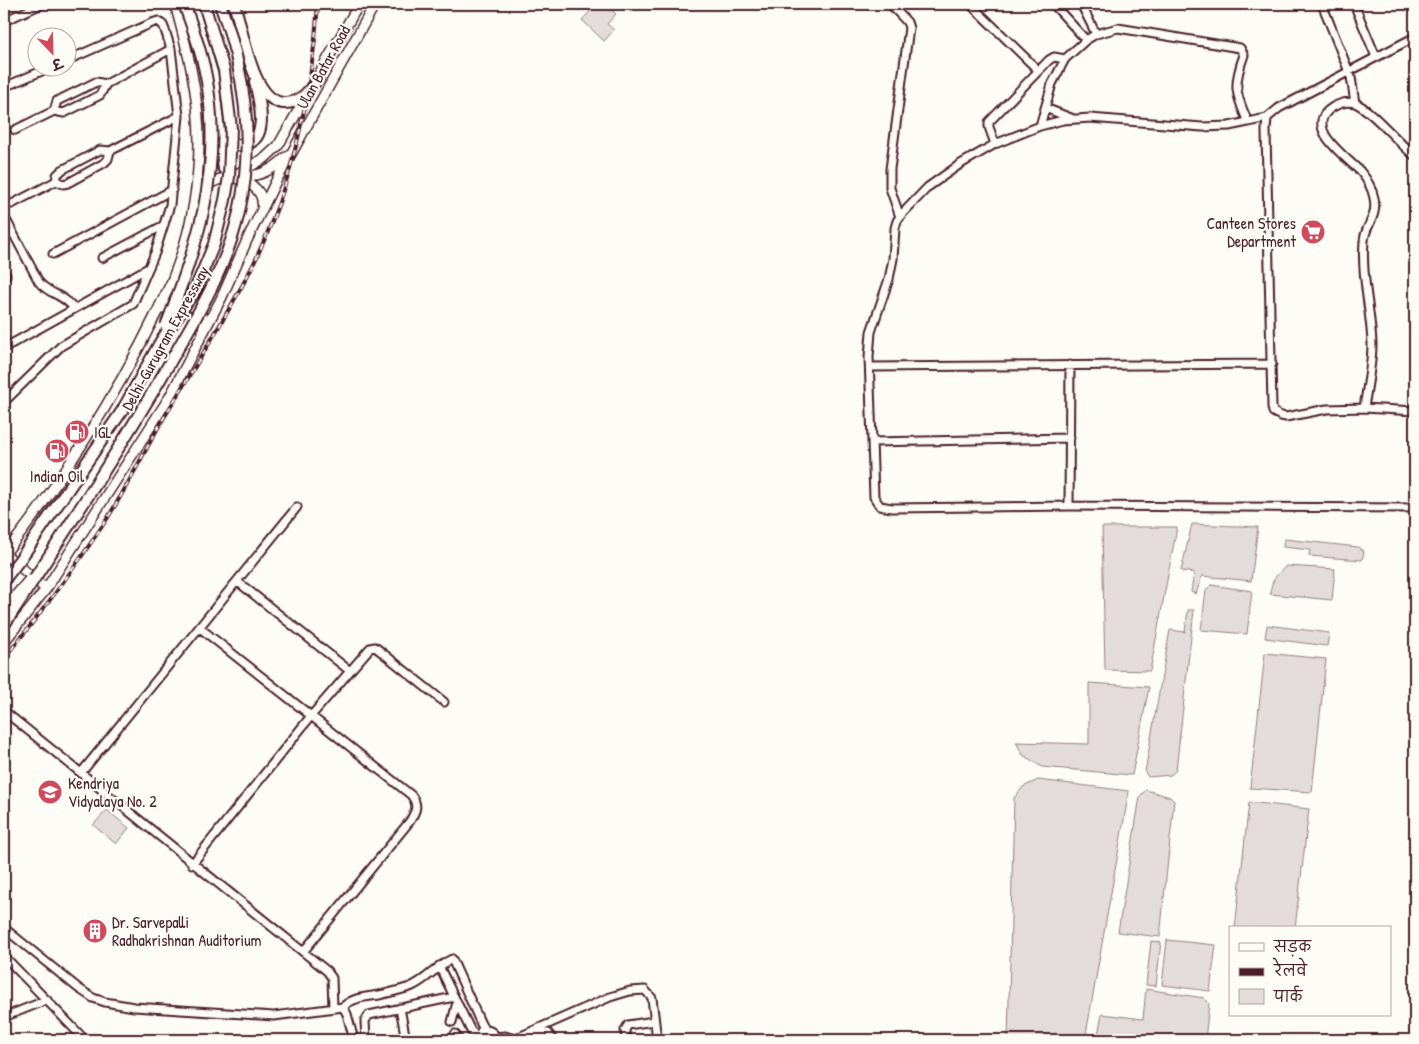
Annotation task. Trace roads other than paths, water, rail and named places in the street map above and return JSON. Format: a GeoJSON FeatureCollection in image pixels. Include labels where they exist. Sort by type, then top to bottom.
{"type":"FeatureCollection","features":[{"type":"Feature","properties":{"kind":"highway"},"geometry":{"type":"LineString","coordinates":[[161,341],[195,248],[204,213],[210,172],[212,126],[208,88],[199,48],[184,4]]}},
{"type":"Feature","properties":{"kind":"highway"},"geometry":{"type":"LineString","coordinates":[[192,4],[213,76],[224,169]]}},
{"type":"Feature","properties":{"kind":"highway","name":"Delhi-Gurugram Expressway"},"geometry":{"type":"LineString","coordinates":[[4,580],[122,411],[161,341],[186,305],[205,268],[220,223],[229,177],[231,128],[227,87],[218,47],[204,4]]}},
{"type":"Feature","properties":{"kind":"highway","name":"Delhi-Gurugram Expressway"},"geometry":{"type":"LineString","coordinates":[[4,625],[136,421],[218,276],[234,231],[245,172],[246,116],[242,83],[235,52],[220,4]]}},
{"type":"Feature","properties":{"kind":"highway"},"geometry":{"type":"LineString","coordinates":[[218,123],[224,137],[236,146],[249,144],[259,134],[261,124],[251,64],[234,4]]}},
{"type":"Feature","properties":{"kind":"highway"},"geometry":{"type":"LineString","coordinates":[[251,64],[265,93],[280,102],[293,102],[303,97],[318,78]]}},
{"type":"Feature","properties":{"kind":"main road"},"geometry":{"type":"LineString","coordinates":[[46,589],[4,553],[69,464],[103,411],[143,341],[173,278],[194,202],[199,147],[198,109],[189,53],[175,4]]}},
{"type":"Feature","properties":{"kind":"main road","name":"Ulan Batar Road"},"geometry":{"type":"LineString","coordinates":[[237,174],[274,152],[359,4]]}},
{"type":"Feature","properties":{"kind":"main road","name":"Ulan Batar Road"},"geometry":{"type":"LineString","coordinates":[[297,144],[375,4]]}},
{"type":"Feature","properties":{"kind":"main road"},"geometry":{"type":"LineString","coordinates":[[199,147],[224,169],[250,176],[271,169],[288,156],[297,144]]}},
{"type":"Feature","properties":{"kind":"main road"},"geometry":{"type":"LineString","coordinates":[[4,642],[46,589],[169,398],[222,297],[276,181],[297,144]]}},
{"type":"Feature","properties":{"kind":"main road"},"geometry":{"type":"LineString","coordinates":[[194,202],[203,189],[211,183],[226,178],[242,180],[253,185],[260,194],[263,206],[260,215]]}},
{"type":"Feature","properties":{"kind":"main road"},"geometry":{"type":"LineString","coordinates":[[157,311],[163,306],[173,303],[185,303],[192,306],[202,316],[204,327],[202,334]]}},
{"type":"Feature","properties":{"kind":"main road"},"geometry":{"type":"LineString","coordinates":[[4,609],[44,563]]}},
{"type":"Feature","properties":{"kind":"street"},"geometry":{"type":"LineString","coordinates":[[4,21],[33,6],[42,4]]}},
{"type":"Feature","properties":{"kind":"street"},"geometry":{"type":"LineString","coordinates":[[890,4],[907,22],[909,28],[890,169],[890,188],[900,217]]}},
{"type":"Feature","properties":{"kind":"street"},"geometry":{"type":"LineString","coordinates":[[970,4],[1038,70]]}},
{"type":"Feature","properties":{"kind":"street"},"geometry":{"type":"LineString","coordinates":[[1053,4],[1086,40]]}},
{"type":"Feature","properties":{"kind":"street"},"geometry":{"type":"LineString","coordinates":[[1081,4],[1096,34]]}},
{"type":"Feature","properties":{"kind":"street"},"geometry":{"type":"LineString","coordinates":[[1322,4],[1349,71],[1355,103]]}},
{"type":"Feature","properties":{"kind":"street"},"geometry":{"type":"LineString","coordinates":[[1354,4],[1376,57]]}},
{"type":"Feature","properties":{"kind":"street"},"geometry":{"type":"LineString","coordinates":[[4,402],[61,346],[133,304],[170,205],[180,116],[171,49],[163,25],[160,22],[155,22],[78,56]]}},
{"type":"Feature","properties":{"kind":"street"},"geometry":{"type":"LineString","coordinates":[[1040,126],[1052,84],[1065,59],[1086,40],[1096,34],[1118,28],[1240,48],[1244,54],[1236,89],[1248,122]]}},
{"type":"Feature","properties":{"kind":"street"},"geometry":{"type":"LineString","coordinates":[[1415,37],[1279,108],[1267,118],[1229,126],[1202,127],[1073,118],[1040,126],[996,144],[959,165],[936,180],[900,217],[895,228],[893,259],[889,279],[871,332],[870,367],[874,497],[880,506],[892,508],[1069,506],[1415,508]]}},
{"type":"Feature","properties":{"kind":"street"},"geometry":{"type":"LineString","coordinates":[[15,130],[54,111],[64,112],[100,95],[106,84],[171,49]]}},
{"type":"Feature","properties":{"kind":"street"},"geometry":{"type":"LineString","coordinates":[[996,144],[989,127],[989,122],[1038,70],[1052,58],[1065,59]]}},
{"type":"Feature","properties":{"kind":"street"},"geometry":{"type":"LineString","coordinates":[[4,87],[28,77]]}},
{"type":"Feature","properties":{"kind":"street"},"geometry":{"type":"LineString","coordinates":[[54,111],[57,101],[96,82],[106,84]]}},
{"type":"Feature","properties":{"kind":"street"},"geometry":{"type":"LineString","coordinates":[[1364,408],[1372,348],[1364,262],[1364,242],[1374,215],[1374,199],[1369,184],[1360,172],[1328,140],[1322,124],[1325,114],[1335,106],[1349,102],[1355,103],[1368,112],[1415,156]]}},
{"type":"Feature","properties":{"kind":"street"},"geometry":{"type":"LineString","coordinates":[[1045,108],[1073,118]]}},
{"type":"Feature","properties":{"kind":"street"},"geometry":{"type":"LineString","coordinates":[[56,181],[56,175],[62,170],[100,150],[110,151],[180,116]]}},
{"type":"Feature","properties":{"kind":"street"},"geometry":{"type":"LineString","coordinates":[[1267,118],[1272,407],[1276,415],[1286,417],[1327,409],[1364,408],[1415,411]]}},
{"type":"Feature","properties":{"kind":"street"},"geometry":{"type":"LineString","coordinates":[[12,204],[56,181],[66,184],[104,163],[110,151]]}},
{"type":"Feature","properties":{"kind":"street"},"geometry":{"type":"LineString","coordinates":[[53,254],[172,190]]}},
{"type":"Feature","properties":{"kind":"street"},"geometry":{"type":"LineString","coordinates":[[4,216],[42,286],[65,298],[74,309]]}},
{"type":"Feature","properties":{"kind":"street"},"geometry":{"type":"LineString","coordinates":[[102,258],[164,225]]}},
{"type":"Feature","properties":{"kind":"street"},"geometry":{"type":"LineString","coordinates":[[4,237],[12,232]]}},
{"type":"Feature","properties":{"kind":"street"},"geometry":{"type":"LineString","coordinates":[[4,348],[148,268]]}},
{"type":"Feature","properties":{"kind":"street"},"geometry":{"type":"LineString","coordinates":[[870,367],[1272,364]]}},
{"type":"Feature","properties":{"kind":"street"},"geometry":{"type":"LineString","coordinates":[[1069,506],[1070,365]]}},
{"type":"Feature","properties":{"kind":"street"},"geometry":{"type":"LineString","coordinates":[[872,442],[1070,438]]}},
{"type":"Feature","properties":{"kind":"street"},"geometry":{"type":"LineString","coordinates":[[81,773],[297,508]]}},
{"type":"Feature","properties":{"kind":"street"},"geometry":{"type":"LineString","coordinates":[[238,582],[350,671]]}},
{"type":"Feature","properties":{"kind":"street"},"geometry":{"type":"LineString","coordinates":[[200,628],[411,795],[417,806],[416,812],[410,821],[303,952]]}},
{"type":"Feature","properties":{"kind":"street"},"geometry":{"type":"LineString","coordinates":[[192,864],[311,716],[367,650],[375,647],[444,702]]}},
{"type":"Feature","properties":{"kind":"street"},"geometry":{"type":"LineString","coordinates":[[4,711],[330,974],[333,1008]]}},
{"type":"Feature","properties":{"kind":"street"},"geometry":{"type":"LineString","coordinates":[[4,928],[93,998],[134,1007],[274,1016],[344,1007],[348,1002],[355,999],[382,994],[418,983],[439,966],[452,959],[485,1030]]}},
{"type":"Feature","properties":{"kind":"street"},"geometry":{"type":"LineString","coordinates":[[4,957],[85,1040]]}},
{"type":"Feature","properties":{"kind":"street"},"geometry":{"type":"LineString","coordinates":[[439,966],[471,1031],[477,1038],[480,1032],[485,1030],[491,1031],[496,1039],[505,1036],[513,1040],[610,997],[634,990],[645,990],[650,994],[653,1003],[657,1040]]}},
{"type":"Feature","properties":{"kind":"street"},"geometry":{"type":"LineString","coordinates":[[366,1040],[364,1021],[371,1014],[455,999]]}},
{"type":"Feature","properties":{"kind":"street"},"geometry":{"type":"LineString","coordinates":[[452,1022],[455,999]]}},
{"type":"Feature","properties":{"kind":"street"},"geometry":{"type":"LineString","coordinates":[[4,1017],[47,1000]]}},
{"type":"Feature","properties":{"kind":"street"},"geometry":{"type":"LineString","coordinates":[[344,1007],[348,1014],[354,1040]]}},
{"type":"Feature","properties":{"kind":"street"},"geometry":{"type":"LineString","coordinates":[[400,1008],[406,1040]]}},
{"type":"Feature","properties":{"kind":"street"},"geometry":{"type":"LineString","coordinates":[[626,1040],[625,1030],[628,1025],[654,1021]]}},
{"type":"Feature","properties":{"kind":"street"},"geometry":{"type":"LineString","coordinates":[[529,1033],[548,1033],[553,1040]]}},
{"type":"Feature","properties":{"kind":"railway"},"geometry":{"type":"LineString","coordinates":[[4,658],[56,592],[105,522],[254,263],[280,201],[290,169],[311,71],[318,4]]}},
{"type":"Feature","properties":{"kind":"place","name":"Canteen Stores Department"},"geometry":{"type":"Point","coordinates":[1313,232]}},
{"type":"Feature","properties":{"kind":"place","name":"IGL"},"geometry":{"type":"Point","coordinates":[77,432]}},
{"type":"Feature","properties":{"kind":"place","name":"Indian Oil"},"geometry":{"type":"Point","coordinates":[57,451]}},
{"type":"Feature","properties":{"kind":"place","name":"Kendriya Vidyalaya No. 2"},"geometry":{"type":"Point","coordinates":[50,792]}},
{"type":"Feature","properties":{"kind":"place","name":"Dr. Sarvepalli Radhakrishnan Auditorium"},"geometry":{"type":"Point","coordinates":[95,931]}}]}
